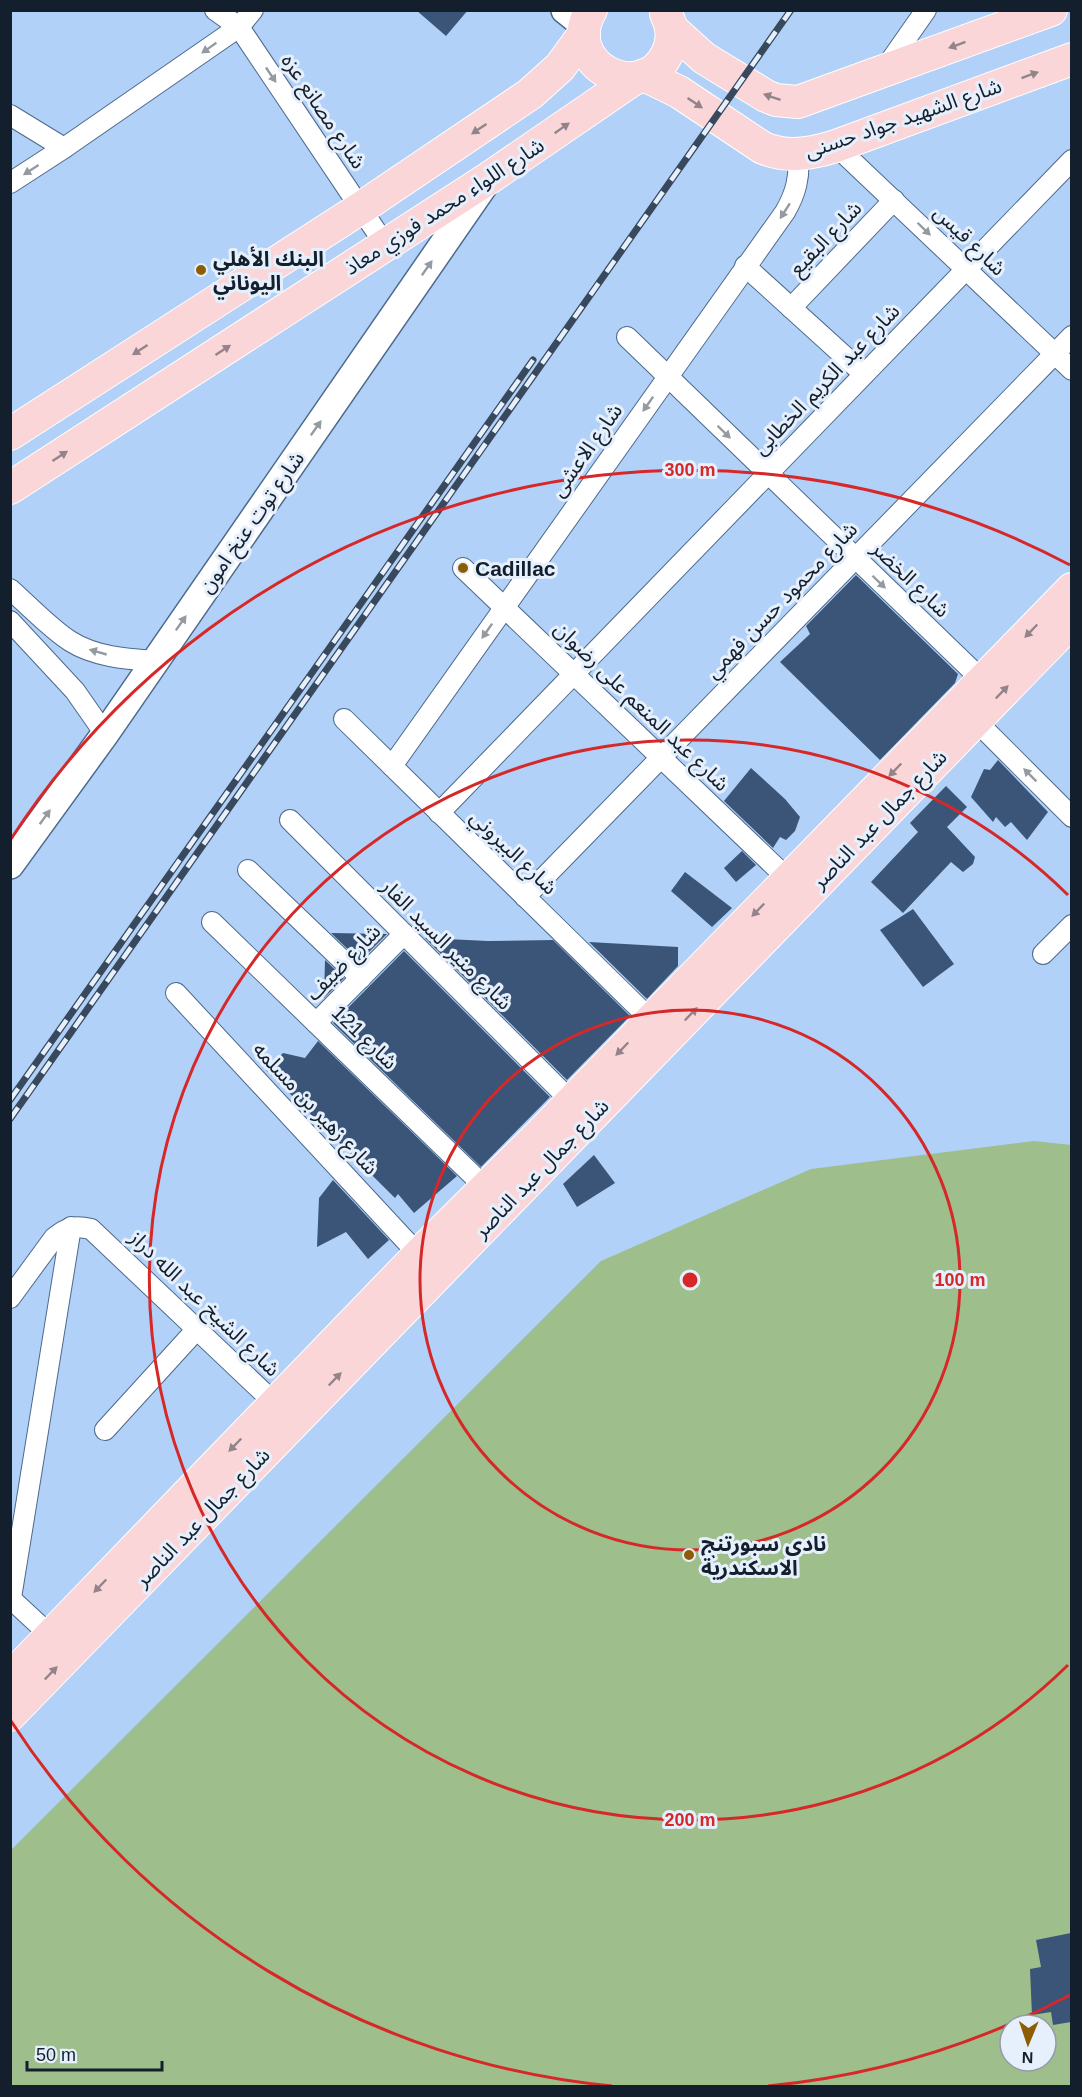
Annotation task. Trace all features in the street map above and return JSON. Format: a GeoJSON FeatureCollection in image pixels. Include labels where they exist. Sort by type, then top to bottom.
{"type":"FeatureCollection","features":[{"type":"Feature","properties":{"kind":"main road"},"geometry":{"type":"LineString","coordinates":[[668,20],[704,58],[766,96],[776,100],[798,102],[1051,10]]}},
{"type":"Feature","properties":{"kind":"main road","name":"شارع اللواء محمد فوزي معاذ"},"geometry":{"type":"LineString","coordinates":[[10,434],[361,208],[530,94],[560,67],[582,20]]}},
{"type":"Feature","properties":{"kind":"main road","name":"شارع الشهيد جواد حسنى"},"geometry":{"type":"LineString","coordinates":[[582,20],[588,53],[600,68],[616,76],[639,76],[679,92],[763,148],[773,152],[798,155],[836,146],[1071,59]]}},
{"type":"Feature","properties":{"kind":"main road","name":"شارع اللواء محمد فوزي معاذ"},"geometry":{"type":"LineString","coordinates":[[10,488],[386,246],[639,76],[653,71],[666,57],[670,48],[668,20]]}},
{"type":"Feature","properties":{"kind":"main road","name":"شارع جمال عبد الناصر"},"geometry":{"type":"LineString","coordinates":[[10,1715],[285,1412],[420,1256],[485,1187],[548,1143],[571,1101],[1071,589]]}},
{"type":"Feature","properties":{"kind":"main road","name":"شارع جمال عبد الناصر"},"geometry":{"type":"LineString","coordinates":[[10,1678],[285,1412],[548,1143],[975,720],[1071,621]]}},
{"type":"Feature","properties":{"kind":"street","name":"شارع مصانع عزه"},"geometry":{"type":"LineString","coordinates":[[215,10],[239,27],[386,246]]}},
{"type":"Feature","properties":{"kind":"street"},"geometry":{"type":"LineString","coordinates":[[10,183],[239,27],[254,10]]}},
{"type":"Feature","properties":{"kind":"street"},"geometry":{"type":"LineString","coordinates":[[883,72],[926,10]]}},
{"type":"Feature","properties":{"kind":"street"},"geometry":{"type":"LineString","coordinates":[[10,115],[64,148]]}},
{"type":"Feature","properties":{"kind":"street","name":"شارع قيس"},"geometry":{"type":"LineString","coordinates":[[836,146],[1071,370]]}},
{"type":"Feature","properties":{"kind":"street","name":"شارع الاعشى"},"geometry":{"type":"LineString","coordinates":[[392,766],[791,202],[799,179],[798,155]]}},
{"type":"Feature","properties":{"kind":"street","name":"شارع عبد الكريم الخطابى"},"geometry":{"type":"LineString","coordinates":[[439,813],[1071,160]]}},
{"type":"Feature","properties":{"kind":"street","name":"شارع توت عنخ امون"},"geometry":{"type":"LineString","coordinates":[[10,865],[105,734],[489,178]]}},
{"type":"Feature","properties":{"kind":"street","name":"شارع البقيع"},"geometry":{"type":"LineString","coordinates":[[791,308],[894,200]]}},
{"type":"Feature","properties":{"kind":"street"},"geometry":{"type":"LineString","coordinates":[[745,266],[864,374]]}},
{"type":"Feature","properties":{"kind":"street","name":"شارع محمود حسن فهمي"},"geometry":{"type":"LineString","coordinates":[[525,897],[1071,336]]}},
{"type":"Feature","properties":{"kind":"street","name":"شارع الخضر"},"geometry":{"type":"LineString","coordinates":[[627,337],[982,680]]}},
{"type":"Feature","properties":{"kind":"street","name":"شارع عبد المنعم على رضوان"},"geometry":{"type":"LineString","coordinates":[[463,568],[788,879]]}},
{"type":"Feature","properties":{"kind":"street"},"geometry":{"type":"LineString","coordinates":[[10,589],[69,641],[88,650],[111,656],[155,661]]}},
{"type":"Feature","properties":{"kind":"street"},"geometry":{"type":"LineString","coordinates":[[10,621],[75,691],[105,734]]}},
{"type":"Feature","properties":{"kind":"street","name":"شارع البيروني"},"geometry":{"type":"LineString","coordinates":[[344,719],[651,1020]]}},
{"type":"Feature","properties":{"kind":"street"},"geometry":{"type":"LineString","coordinates":[[975,720],[1071,817]]}},
{"type":"Feature","properties":{"kind":"street","name":"شارع منير السيد الفار"},"geometry":{"type":"LineString","coordinates":[[290,820],[571,1101]]}},
{"type":"Feature","properties":{"kind":"street"},"geometry":{"type":"LineString","coordinates":[[248,870],[361,978]]}},
{"type":"Feature","properties":{"kind":"street","name":"شارع 121"},"geometry":{"type":"LineString","coordinates":[[212,922],[485,1187]]}},
{"type":"Feature","properties":{"kind":"street"},"geometry":{"type":"LineString","coordinates":[[1043,954],[1071,925]]}},
{"type":"Feature","properties":{"kind":"street","name":"شارع ضيف"},"geometry":{"type":"LineString","coordinates":[[316,1023],[404,934]]}},
{"type":"Feature","properties":{"kind":"street","name":"شارع زهير بن مسلمه"},"geometry":{"type":"LineString","coordinates":[[176,993],[420,1256]]}},
{"type":"Feature","properties":{"kind":"street"},"geometry":{"type":"LineString","coordinates":[[10,1298],[54,1238],[63,1230],[75,1226],[11,1598],[51,1636]]}},
{"type":"Feature","properties":{"kind":"street","name":"شارع الشيخ عبد الله دراز"},"geometry":{"type":"LineString","coordinates":[[75,1226],[91,1229],[100,1236],[285,1412]]}},
{"type":"Feature","properties":{"kind":"street"},"geometry":{"type":"LineString","coordinates":[[105,1430],[197,1329]]}},
{"type":"Feature","properties":{"kind":"green space","name":"نادي سبورتنج الاسكندرية"},"geometry":{"type":"Polygon","coordinates":[[[1034,1141],[1071,1145],[1071,2086],[11,2086],[11,1850],[601,1261],[811,1169],[1034,1141]]]}},
{"type":"Feature","properties":{"kind":"building"},"geometry":{"type":"Polygon","coordinates":[[[416,10],[468,10],[446,36],[416,10]]]}},
{"type":"Feature","properties":{"kind":"building"},"geometry":{"type":"Polygon","coordinates":[[[856,575],[958,674],[955,683],[880,760],[780,662],[810,634],[806,626],[856,575]]]}},
{"type":"Feature","properties":{"kind":"building"},"geometry":{"type":"Polygon","coordinates":[[[998,760],[1048,812],[1027,840],[1011,822],[1005,827],[996,817],[993,822],[971,797],[984,769],[990,770],[998,760]]]}},
{"type":"Feature","properties":{"kind":"building"},"geometry":{"type":"Polygon","coordinates":[[[751,768],[785,799],[800,817],[795,831],[786,840],[780,837],[773,848],[724,801],[751,768]]]}},
{"type":"Feature","properties":{"kind":"building"},"geometry":{"type":"Polygon","coordinates":[[[946,786],[967,807],[947,827],[975,857],[973,864],[963,872],[951,862],[903,913],[871,882],[918,832],[910,823],[946,786]]]}},
{"type":"Feature","properties":{"kind":"building"},"geometry":{"type":"Polygon","coordinates":[[[742,851],[756,865],[736,882],[724,868],[742,851]]]}},
{"type":"Feature","properties":{"kind":"building"},"geometry":{"type":"Polygon","coordinates":[[[685,872],[732,908],[712,927],[671,891],[685,872]]]}},
{"type":"Feature","properties":{"kind":"building"},"geometry":{"type":"Polygon","coordinates":[[[913,909],[954,964],[923,987],[880,930],[913,909]]]}},
{"type":"Feature","properties":{"kind":"building"},"geometry":{"type":"Polygon","coordinates":[[[331,933],[387,934],[360,961],[331,933]]]}},
{"type":"Feature","properties":{"kind":"building"},"geometry":{"type":"Polygon","coordinates":[[[425,938],[488,941],[553,940],[630,1016],[567,1080],[425,938]]]}},
{"type":"Feature","properties":{"kind":"building"},"geometry":{"type":"Polygon","coordinates":[[[589,942],[678,947],[678,966],[647,999],[589,942]]]}},
{"type":"Feature","properties":{"kind":"building"},"geometry":{"type":"Polygon","coordinates":[[[404,951],[550,1097],[481,1167],[333,1023],[404,951]]]}},
{"type":"Feature","properties":{"kind":"building"},"geometry":{"type":"Polygon","coordinates":[[[325,960],[344,978],[324,998],[325,960]]]}},
{"type":"Feature","properties":{"kind":"building"},"geometry":{"type":"Polygon","coordinates":[[[318,1041],[457,1176],[414,1213],[398,1194],[395,1198],[266,1070],[283,1053],[305,1058],[318,1041]]]}},
{"type":"Feature","properties":{"kind":"building"},"geometry":{"type":"Polygon","coordinates":[[[594,1155],[615,1183],[577,1207],[563,1184],[594,1155]]]}},
{"type":"Feature","properties":{"kind":"building"},"geometry":{"type":"Polygon","coordinates":[[[333,1180],[389,1240],[368,1259],[346,1232],[317,1247],[319,1198],[333,1180]]]}},
{"type":"Feature","properties":{"kind":"building"},"geometry":{"type":"Polygon","coordinates":[[[1071,1933],[1071,2022],[1058,2024],[1058,2013],[1032,2013],[1030,1969],[1041,1967],[1036,1940],[1071,1933]]]}},
{"type":"Feature","properties":{"kind":"railway"},"geometry":{"type":"LineString","coordinates":[[10,1119],[791,10]]}},
{"type":"Feature","properties":{"kind":"railway"},"geometry":{"type":"LineString","coordinates":[[10,1100],[533,360]]}},
{"type":"Feature","properties":{"kind":"place","name":"البنك الأهلي اليوناني"},"geometry":{"type":"Point","coordinates":[201,270]}},
{"type":"Feature","properties":{"kind":"place","name":"Cadillac"},"geometry":{"type":"Point","coordinates":[463,568]}},
{"type":"Feature","properties":{"kind":"place","name":"نادي سبورتنج الاسكندرية"},"geometry":{"type":"Point","coordinates":[689,1555]}}]}
